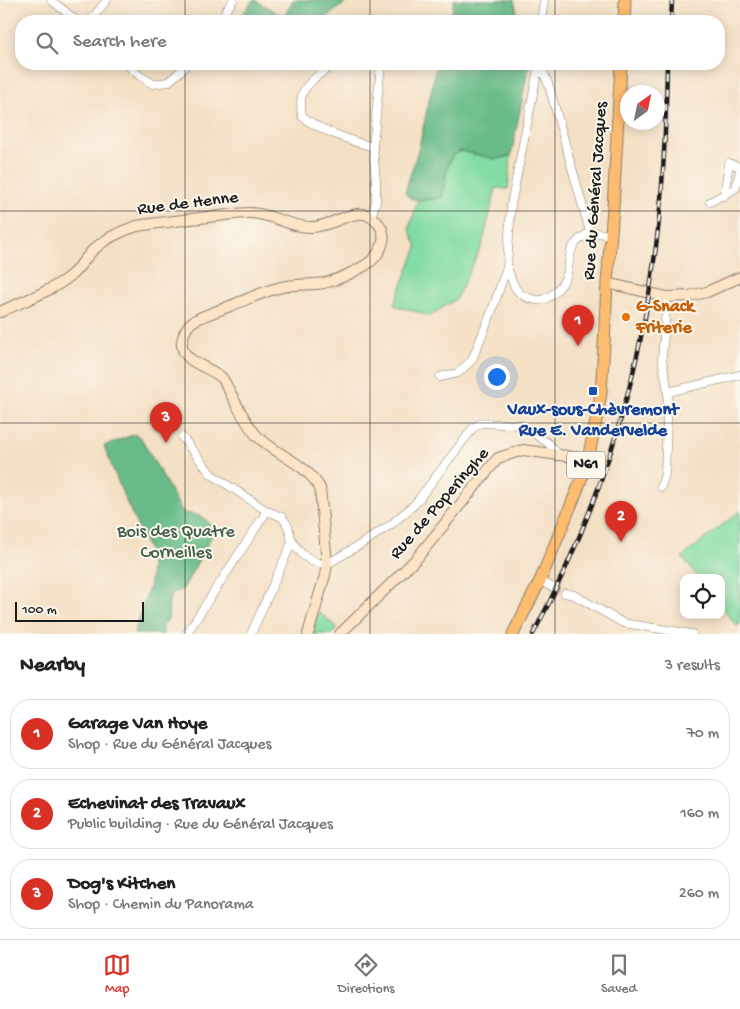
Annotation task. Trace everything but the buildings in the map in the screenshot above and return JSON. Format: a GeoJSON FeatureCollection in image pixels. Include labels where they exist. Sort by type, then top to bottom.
{"type":"FeatureCollection","features":[{"type":"Feature","properties":{"kind":"main road"},"geometry":{"type":"LineString","coordinates":[[624,15],[625,0]]}},
{"type":"Feature","properties":{"kind":"main road","name":"Rue du Général Jacques"},"geometry":{"type":"LineString","coordinates":[[513,634],[540,581],[578,488],[588,459],[597,416],[601,393],[622,70]]}},
{"type":"Feature","properties":{"kind":"street"},"geometry":{"type":"LineString","coordinates":[[52,0],[70,15]]}},
{"type":"Feature","properties":{"kind":"street"},"geometry":{"type":"LineString","coordinates":[[95,15],[107,0]]}},
{"type":"Feature","properties":{"kind":"street"},"geometry":{"type":"LineString","coordinates":[[223,15],[233,0]]}},
{"type":"Feature","properties":{"kind":"street"},"geometry":{"type":"LineString","coordinates":[[542,15],[544,0]]}},
{"type":"Feature","properties":{"kind":"street"},"geometry":{"type":"LineString","coordinates":[[133,70],[153,84],[168,82],[182,70]]}},
{"type":"Feature","properties":{"kind":"street"},"geometry":{"type":"LineString","coordinates":[[327,70],[307,86],[302,95],[302,116],[309,122],[358,143],[373,147]]}},
{"type":"Feature","properties":{"kind":"street"},"geometry":{"type":"LineString","coordinates":[[308,634],[327,564],[320,488],[307,470],[270,447],[257,435],[246,422],[224,380],[193,361],[186,354],[182,346],[183,335],[190,323],[201,317],[270,290],[288,286],[325,283],[346,275],[366,264],[381,251],[383,235],[379,224],[371,217],[376,202],[373,147],[380,70]]}},
{"type":"Feature","properties":{"kind":"street"},"geometry":{"type":"LineString","coordinates":[[440,377],[458,373],[472,360],[507,267],[511,205],[539,70]]}},
{"type":"Feature","properties":{"kind":"street"},"geometry":{"type":"LineString","coordinates":[[542,70],[549,86],[590,232]]}},
{"type":"Feature","properties":{"kind":"street"},"geometry":{"type":"LineString","coordinates":[[710,202],[724,196],[736,188],[740,168],[730,163],[724,196]]}},
{"type":"Feature","properties":{"kind":"street","name":"Rue de Henne"},"geometry":{"type":"LineString","coordinates":[[0,312],[54,286],[70,276],[94,250],[108,239],[124,230],[137,226],[250,213],[269,216],[291,224],[311,227],[325,225],[355,214],[371,217]]}},
{"type":"Feature","properties":{"kind":"street"},"geometry":{"type":"LineString","coordinates":[[507,267],[518,292],[525,298],[539,300],[548,297],[560,287],[566,274],[568,259],[574,244],[590,232],[611,235]]}},
{"type":"Feature","properties":{"kind":"street"},"geometry":{"type":"LineString","coordinates":[[607,283],[667,297],[689,296],[707,292],[740,277]]}},
{"type":"Feature","properties":{"kind":"street"},"geometry":{"type":"LineString","coordinates":[[661,487],[665,474],[668,392],[662,359],[667,297]]}},
{"type":"Feature","properties":{"kind":"street"},"geometry":{"type":"LineString","coordinates":[[668,392],[740,375]]}},
{"type":"Feature","properties":{"kind":"street"},"geometry":{"type":"LineString","coordinates":[[182,437],[211,474],[282,517],[288,526],[292,542],[306,558],[318,564],[327,564],[393,523],[414,504],[473,428],[481,423],[522,425],[548,443],[559,455]]}},
{"type":"Feature","properties":{"kind":"street","name":"Rue de Poperinghe"},"geometry":{"type":"LineString","coordinates":[[340,634],[417,558],[498,458],[524,450],[588,459]]}},
{"type":"Feature","properties":{"kind":"street"},"geometry":{"type":"LineString","coordinates":[[187,633],[268,510]]}},
{"type":"Feature","properties":{"kind":"street"},"geometry":{"type":"LineString","coordinates":[[251,634],[292,542]]}},
{"type":"Feature","properties":{"kind":"street"},"geometry":{"type":"LineString","coordinates":[[540,581],[552,587]]}},
{"type":"Feature","properties":{"kind":"street"},"geometry":{"type":"LineString","coordinates":[[565,593],[574,595],[623,623],[692,634]]}},
{"type":"Feature","properties":{"kind":"green space"},"geometry":{"type":"Polygon","coordinates":[[[253,0],[255,0],[281,15],[242,15],[253,0]]]}},
{"type":"Feature","properties":{"kind":"green space"},"geometry":{"type":"Polygon","coordinates":[[[293,0],[349,0],[330,15],[285,15],[293,0]]]}},
{"type":"Feature","properties":{"kind":"green space"},"geometry":{"type":"Polygon","coordinates":[[[454,0],[514,0],[518,15],[449,15],[452,12],[454,0]]]}},
{"type":"Feature","properties":{"kind":"green space"},"geometry":{"type":"Polygon","coordinates":[[[435,70],[528,70],[511,156],[496,159],[461,151],[452,156],[447,169],[442,198],[416,200],[412,199],[405,192],[419,147],[435,70]]]}},
{"type":"Feature","properties":{"kind":"green space"},"geometry":{"type":"Polygon","coordinates":[[[461,151],[496,159],[511,156],[508,189],[496,188],[482,245],[456,299],[430,316],[394,305],[417,247],[409,229],[418,200],[442,197],[447,169],[452,156],[461,151]]]}},
{"type":"Feature","properties":{"kind":"green space","name":"Bois des Quatre Corneilles"},"geometry":{"type":"Polygon","coordinates":[[[135,434],[141,438],[183,513],[201,517],[215,530],[183,589],[173,593],[169,600],[168,619],[163,626],[163,634],[134,634],[150,584],[150,553],[124,497],[104,446],[135,434]]]}},
{"type":"Feature","properties":{"kind":"green space"},"geometry":{"type":"Polygon","coordinates":[[[740,511],[740,624],[737,626],[725,611],[725,574],[696,574],[682,557],[740,511]]]}},
{"type":"Feature","properties":{"kind":"green space"},"geometry":{"type":"Polygon","coordinates":[[[318,612],[338,628],[332,634],[312,634],[318,612]]]}},
{"type":"Feature","properties":{"kind":"tunnel"},"geometry":{"type":"LineString","coordinates":[[552,587],[565,593]]}},
{"type":"Feature","properties":{"kind":"railway"},"geometry":{"type":"LineString","coordinates":[[671,15],[672,0]]}},
{"type":"Feature","properties":{"kind":"railway"},"geometry":{"type":"LineString","coordinates":[[533,634],[578,540],[614,442],[628,392],[650,290],[657,238],[664,151],[667,70]]}},
{"type":"Feature","properties":{"kind":"place","name":"G-Snack Friterie"},"geometry":{"type":"Point","coordinates":[626,317]}},
{"type":"Feature","properties":{"kind":"place","name":"Garage Van Hoye"},"geometry":{"type":"Point","coordinates":[578,346]}},
{"type":"Feature","properties":{"kind":"place","name":"Vaux-sous-Chèvremont Rue E. Vandervelde"},"geometry":{"type":"Point","coordinates":[593,391]}},
{"type":"Feature","properties":{"kind":"place","name":"Dog's Kitchen"},"geometry":{"type":"Point","coordinates":[166,443]}},
{"type":"Feature","properties":{"kind":"place","name":"Echevinat des Travaux"},"geometry":{"type":"Point","coordinates":[621,542]}}]}
